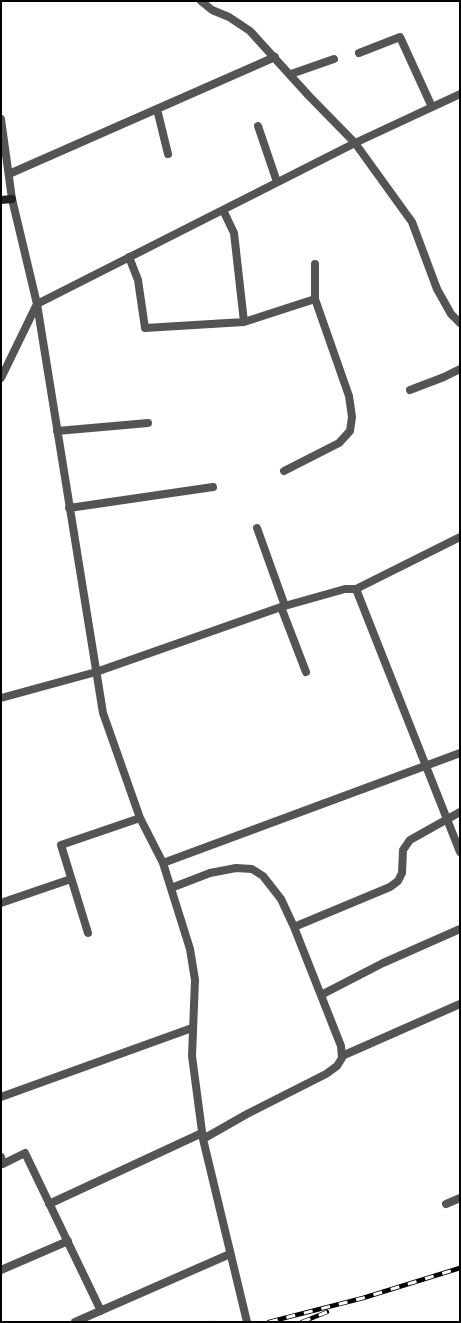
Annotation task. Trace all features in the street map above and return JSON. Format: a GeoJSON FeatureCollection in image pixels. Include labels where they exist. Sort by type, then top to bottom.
{"type":"FeatureCollection","features":[{"type":"Feature","properties":{"kind":"street"},"geometry":{"type":"LineString","coordinates":[[201,1],[212,10],[229,17],[250,31],[276,57],[309,96],[355,143],[412,222],[437,289],[451,314],[460,323]]}},
{"type":"Feature","properties":{"kind":"street"},"geometry":{"type":"LineString","coordinates":[[359,53],[400,37],[432,107]]}},
{"type":"Feature","properties":{"kind":"street"},"geometry":{"type":"LineString","coordinates":[[9,174],[276,57]]}},
{"type":"Feature","properties":{"kind":"street"},"geometry":{"type":"LineString","coordinates":[[291,74],[334,59]]}},
{"type":"Feature","properties":{"kind":"street"},"geometry":{"type":"LineString","coordinates":[[1,378],[37,304],[355,143],[460,94]]}},
{"type":"Feature","properties":{"kind":"street"},"geometry":{"type":"LineString","coordinates":[[157,109],[168,154]]}},
{"type":"Feature","properties":{"kind":"street"},"geometry":{"type":"LineString","coordinates":[[1,119],[12,199],[37,304],[103,713],[140,818],[163,863],[190,949],[195,980],[192,1056],[202,1136],[248,1322]]}},
{"type":"Feature","properties":{"kind":"street"},"geometry":{"type":"LineString","coordinates":[[258,126],[277,182]]}},
{"type":"Feature","properties":{"kind":"street"},"geometry":{"type":"LineString","coordinates":[[1,200],[12,199]]}},
{"type":"Feature","properties":{"kind":"street"},"geometry":{"type":"LineString","coordinates":[[222,210],[234,233],[244,322]]}},
{"type":"Feature","properties":{"kind":"street"},"geometry":{"type":"LineString","coordinates":[[129,257],[138,280],[145,328],[244,322],[315,299]]}},
{"type":"Feature","properties":{"kind":"street"},"geometry":{"type":"LineString","coordinates":[[284,471],[339,443],[350,431],[352,417],[349,396],[315,299],[315,264]]}},
{"type":"Feature","properties":{"kind":"street"},"geometry":{"type":"LineString","coordinates":[[410,390],[460,369]]}},
{"type":"Feature","properties":{"kind":"street"},"geometry":{"type":"LineString","coordinates":[[57,431],[148,423]]}},
{"type":"Feature","properties":{"kind":"street"},"geometry":{"type":"LineString","coordinates":[[69,508],[213,487]]}},
{"type":"Feature","properties":{"kind":"street"},"geometry":{"type":"LineString","coordinates":[[257,528],[306,672]]}},
{"type":"Feature","properties":{"kind":"street"},"geometry":{"type":"LineString","coordinates":[[1,698],[96,672],[283,607],[345,589],[356,589],[460,537]]}},
{"type":"Feature","properties":{"kind":"street"},"geometry":{"type":"LineString","coordinates":[[356,589],[460,852]]}},
{"type":"Feature","properties":{"kind":"street"},"geometry":{"type":"LineString","coordinates":[[163,863],[460,753]]}},
{"type":"Feature","properties":{"kind":"street"},"geometry":{"type":"LineString","coordinates":[[294,927],[390,887],[398,881],[402,873],[402,850],[410,840],[460,812]]}},
{"type":"Feature","properties":{"kind":"street"},"geometry":{"type":"LineString","coordinates":[[88,933],[61,845],[140,818]]}},
{"type":"Feature","properties":{"kind":"street"},"geometry":{"type":"LineString","coordinates":[[49,1204],[202,1136],[247,1114],[326,1074],[337,1066],[342,1056],[341,1046],[294,927],[281,899],[263,876],[252,869],[236,868],[210,873],[171,888]]}},
{"type":"Feature","properties":{"kind":"street"},"geometry":{"type":"LineString","coordinates":[[1,903],[71,879]]}},
{"type":"Feature","properties":{"kind":"street"},"geometry":{"type":"LineString","coordinates":[[321,995],[383,963],[460,929]]}},
{"type":"Feature","properties":{"kind":"street"},"geometry":{"type":"LineString","coordinates":[[342,1056],[460,1004]]}},
{"type":"Feature","properties":{"kind":"street"},"geometry":{"type":"LineString","coordinates":[[1,1097],[192,1028]]}},
{"type":"Feature","properties":{"kind":"street"},"geometry":{"type":"LineString","coordinates":[[1,1157],[4,1164],[25,1153],[101,1310]]}},
{"type":"Feature","properties":{"kind":"street"},"geometry":{"type":"LineString","coordinates":[[446,1204],[460,1198]]}},
{"type":"Feature","properties":{"kind":"street"},"geometry":{"type":"LineString","coordinates":[[1,1270],[68,1241]]}},
{"type":"Feature","properties":{"kind":"street"},"geometry":{"type":"LineString","coordinates":[[75,1322],[230,1254]]}},
{"type":"Feature","properties":{"kind":"railway"},"geometry":{"type":"LineString","coordinates":[[269,1322],[363,1298],[460,1268]]}},
{"type":"Feature","properties":{"kind":"railway"},"geometry":{"type":"LineString","coordinates":[[302,1322],[327,1312]]}}]}
